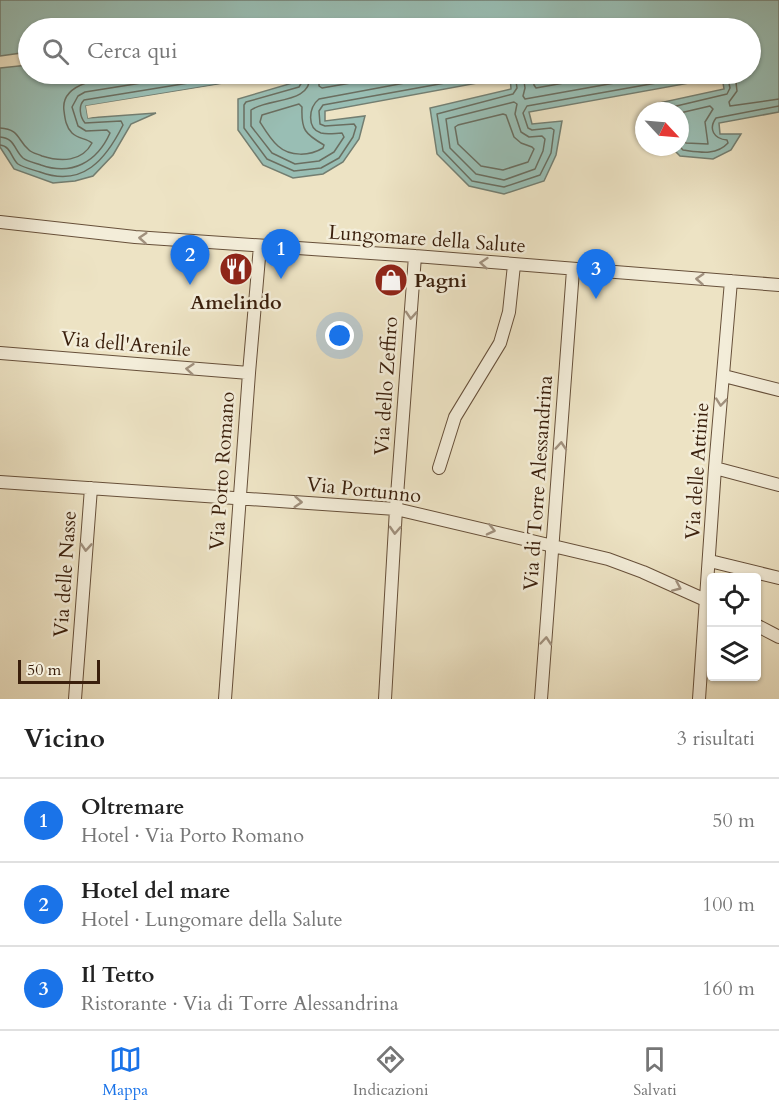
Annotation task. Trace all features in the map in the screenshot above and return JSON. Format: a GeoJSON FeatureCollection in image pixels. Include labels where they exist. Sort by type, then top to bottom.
{"type":"FeatureCollection","features":[{"type":"Feature","properties":{"kind":"street","name":"Lungomare della Salute"},"geometry":{"type":"LineString","coordinates":[[0,222],[135,237],[415,256],[779,285]]}},
{"type":"Feature","properties":{"kind":"street","name":"Via Porto Romano"},"geometry":{"type":"LineString","coordinates":[[225,699],[260,246]]}},
{"type":"Feature","properties":{"kind":"street","name":"Via dello Zeffiro"},"geometry":{"type":"LineString","coordinates":[[385,699],[396,509],[415,256]]}},
{"type":"Feature","properties":{"kind":"street"},"geometry":{"type":"LineString","coordinates":[[439,468],[454,417],[500,343],[508,312],[514,265]]}},
{"type":"Feature","properties":{"kind":"street","name":"Via di Torre Alessandrina"},"geometry":{"type":"LineString","coordinates":[[541,699],[573,270]]}},
{"type":"Feature","properties":{"kind":"street","name":"Via delle Attinie"},"geometry":{"type":"LineString","coordinates":[[710,573],[715,468],[730,281]]}},
{"type":"Feature","properties":{"kind":"street","name":"Via dell'Arenile"},"geometry":{"type":"LineString","coordinates":[[0,353],[249,373]]}},
{"type":"Feature","properties":{"kind":"street"},"geometry":{"type":"LineString","coordinates":[[724,376],[779,390]]}},
{"type":"Feature","properties":{"kind":"street"},"geometry":{"type":"LineString","coordinates":[[715,468],[779,485]]}},
{"type":"Feature","properties":{"kind":"street","name":"Via Portunno"},"geometry":{"type":"LineString","coordinates":[[0,482],[396,509],[554,545],[624,565],[707,601]]}},
{"type":"Feature","properties":{"kind":"street","name":"Via delle Nasse"},"geometry":{"type":"LineString","coordinates":[[75,699],[91,488]]}},
{"type":"Feature","properties":{"kind":"street"},"geometry":{"type":"LineString","coordinates":[[710,561],[779,578]]}},
{"type":"Feature","properties":{"kind":"street","name":"Via delle Attinie"},"geometry":{"type":"LineString","coordinates":[[699,699],[707,621]]}},
{"type":"Feature","properties":{"kind":"street"},"geometry":{"type":"LineString","coordinates":[[760,627],[779,636]]}},
{"type":"Feature","properties":{"kind":"water"},"geometry":{"type":"Polygon","coordinates":[[[0,0],[779,0],[779,112],[719,123],[720,134],[741,134],[731,150],[713,159],[680,156],[689,156],[689,102],[664,102],[724,89],[723,84],[761,84],[761,18],[18,18],[18,53],[0,56],[0,0]]]}},
{"type":"Feature","properties":{"kind":"water"},"geometry":{"type":"Polygon","coordinates":[[[18,66],[18,84],[220,84],[86,106],[88,118],[156,113],[131,124],[113,155],[93,176],[75,181],[53,183],[14,169],[0,147],[0,68],[18,66]]]}},
{"type":"Feature","properties":{"kind":"water"},"geometry":{"type":"Polygon","coordinates":[[[289,84],[472,84],[325,111],[325,121],[365,116],[359,139],[343,162],[323,174],[293,178],[263,165],[238,130],[238,99],[289,84]]]}},
{"type":"Feature","properties":{"kind":"water"},"geometry":{"type":"Polygon","coordinates":[[[511,84],[683,84],[529,112],[532,124],[562,121],[556,155],[544,181],[504,194],[469,186],[437,154],[430,108],[511,89],[511,84]]]}},
{"type":"Feature","properties":{"kind":"pier"},"geometry":{"type":"Polygon","coordinates":[[[234,84],[89,108],[90,115],[118,112],[88,118],[86,106],[234,84]]]}},
{"type":"Feature","properties":{"kind":"place","name":"Amelindo"},"geometry":{"type":"Point","coordinates":[236,269]}},
{"type":"Feature","properties":{"kind":"place","name":"Oltremare"},"geometry":{"type":"Point","coordinates":[281,279]}},
{"type":"Feature","properties":{"kind":"place","name":"Pagni"},"geometry":{"type":"Point","coordinates":[391,280]}},
{"type":"Feature","properties":{"kind":"place","name":"Hotel del mare"},"geometry":{"type":"Point","coordinates":[190,285]}},
{"type":"Feature","properties":{"kind":"place","name":"Il Tetto"},"geometry":{"type":"Point","coordinates":[596,299]}}]}
